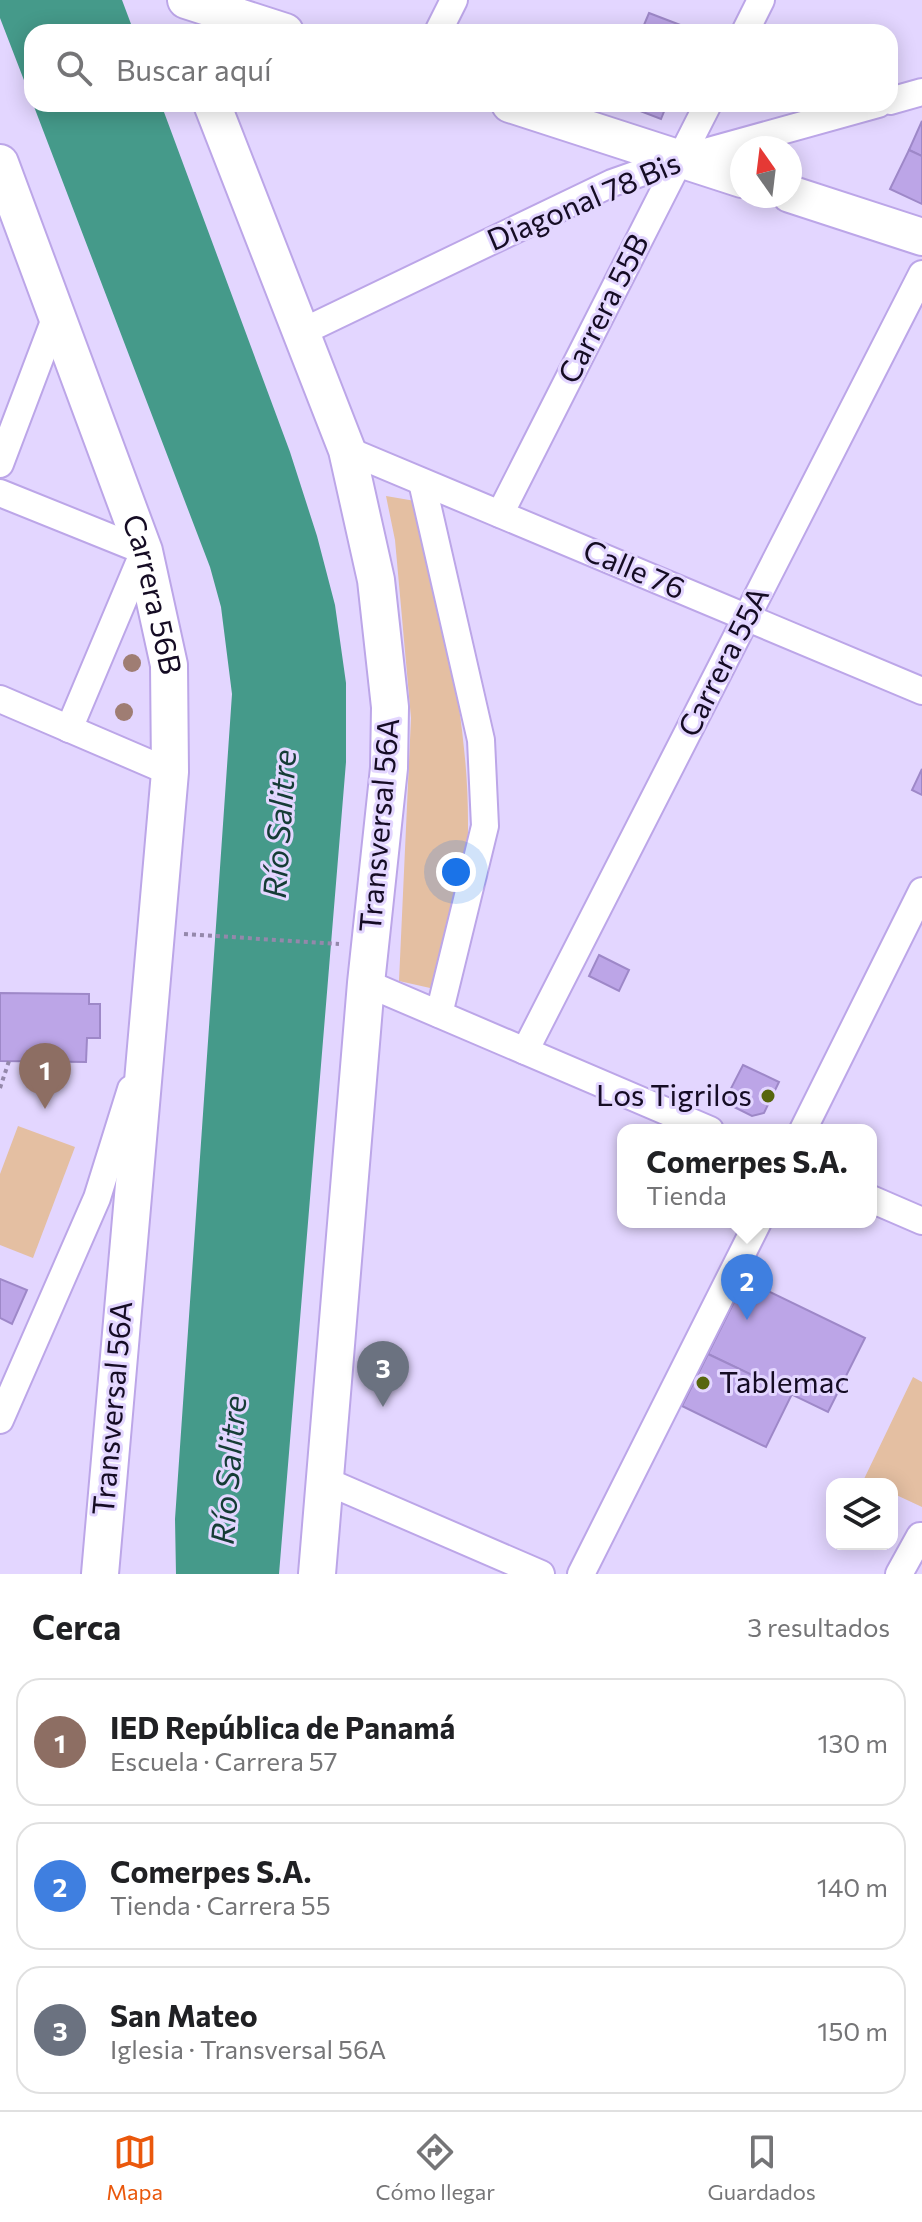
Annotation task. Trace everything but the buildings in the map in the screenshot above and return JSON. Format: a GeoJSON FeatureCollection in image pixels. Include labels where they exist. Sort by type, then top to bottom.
{"type":"FeatureCollection","features":[{"type":"Feature","properties":{"kind":"main road"},"geometry":{"type":"LineString","coordinates":[[171,0],[180,24]]}},
{"type":"Feature","properties":{"kind":"main road"},"geometry":{"type":"LineString","coordinates":[[186,0],[260,24]]}},
{"type":"Feature","properties":{"kind":"main road","name":"Transversal 56A"},"geometry":{"type":"LineString","coordinates":[[215,112],[347,450],[376,580],[390,707],[389,768],[366,983],[317,1574]]}},
{"type":"Feature","properties":{"kind":"main road"},"geometry":{"type":"LineString","coordinates":[[535,112],[730,175]]}},
{"type":"Feature","properties":{"kind":"main road","name":"Carrera 56B"},"geometry":{"type":"LineString","coordinates":[[0,163],[109,449],[144,551],[169,665],[170,772],[144,1051]]}},
{"type":"Feature","properties":{"kind":"main road"},"geometry":{"type":"LineString","coordinates":[[802,198],[922,237]]}},
{"type":"Feature","properties":{"kind":"main road","name":"Transversal 56A"},"geometry":{"type":"LineString","coordinates":[[100,1574],[144,1051]]}},
{"type":"Feature","properties":{"kind":"street"},"geometry":{"type":"LineString","coordinates":[[442,24],[454,0]]}},
{"type":"Feature","properties":{"kind":"street"},"geometry":{"type":"LineString","coordinates":[[749,24],[761,0]]}},
{"type":"Feature","properties":{"kind":"street"},"geometry":{"type":"LineString","coordinates":[[898,99],[922,92]]}},
{"type":"Feature","properties":{"kind":"street","name":"Carrera 55B"},"geometry":{"type":"LineString","coordinates":[[500,514],[704,112]]}},
{"type":"Feature","properties":{"kind":"street","name":"Diagonal 78 Bis"},"geometry":{"type":"LineString","coordinates":[[302,332],[587,194],[680,159],[849,112]]}},
{"type":"Feature","properties":{"kind":"street","name":"Carrera 55A"},"geometry":{"type":"LineString","coordinates":[[525,1051],[922,274]]}},
{"type":"Feature","properties":{"kind":"street"},"geometry":{"type":"LineString","coordinates":[[0,464],[56,316]]}},
{"type":"Feature","properties":{"kind":"street","name":"Calle 76"},"geometry":{"type":"LineString","coordinates":[[347,450],[922,691]]}},
{"type":"Feature","properties":{"kind":"street"},"geometry":{"type":"LineString","coordinates":[[422,482],[481,740],[485,826],[439,1014]]}},
{"type":"Feature","properties":{"kind":"street"},"geometry":{"type":"LineString","coordinates":[[0,493],[144,551],[69,729]]}},
{"type":"Feature","properties":{"kind":"street"},"geometry":{"type":"LineString","coordinates":[[0,699],[170,772]]}},
{"type":"Feature","properties":{"kind":"street"},"geometry":{"type":"LineString","coordinates":[[806,1124],[922,891]]}},
{"type":"Feature","properties":{"kind":"street"},"geometry":{"type":"LineString","coordinates":[[366,983],[696,1124]]}},
{"type":"Feature","properties":{"kind":"street"},"geometry":{"type":"LineString","coordinates":[[0,1420],[97,1198],[144,1051]]}},
{"type":"Feature","properties":{"kind":"street"},"geometry":{"type":"LineString","coordinates":[[877,1202],[922,1221]]}},
{"type":"Feature","properties":{"kind":"street"},"geometry":{"type":"LineString","coordinates":[[581,1574],[755,1228]]}},
{"type":"Feature","properties":{"kind":"street"},"geometry":{"type":"LineString","coordinates":[[326,1481],[541,1574]]}},
{"type":"Feature","properties":{"kind":"street"},"geometry":{"type":"LineString","coordinates":[[899,1574],[920,1536]]}},
{"type":"Feature","properties":{"kind":"path"},"geometry":{"type":"LineString","coordinates":[[172,933],[336,944]]}},
{"type":"Feature","properties":{"kind":"path"},"geometry":{"type":"LineString","coordinates":[[0,1088],[9,1061]]}},
{"type":"Feature","properties":{"kind":"shaded area"},"geometry":{"type":"Polygon","coordinates":[[[386,496],[421,502],[452,664],[464,746],[468,828],[466,869],[455,930],[439,990],[399,981],[411,718],[395,540],[386,496]]]}},
{"type":"Feature","properties":{"kind":"shaded area"},"geometry":{"type":"Polygon","coordinates":[[[18,1126],[75,1147],[33,1258],[0,1245],[0,1174],[18,1126]]]}},
{"type":"Feature","properties":{"kind":"shaded area"},"geometry":{"type":"Polygon","coordinates":[[[913,1377],[922,1382],[922,1507],[898,1496],[898,1478],[864,1478],[913,1377]]]}},
{"type":"Feature","properties":{"kind":"water"},"geometry":{"type":"Polygon","coordinates":[[[0,0],[122,0],[131,24],[24,24],[24,80],[0,18],[0,0]]]}},
{"type":"Feature","properties":{"kind":"water","name":"Río Salitre"},"geometry":{"type":"Polygon","coordinates":[[[36,112],[164,112],[290,452],[335,605],[346,683],[346,762],[279,1574],[176,1574],[175,1519],[232,694],[221,607],[210,567],[36,112]]]}},
{"type":"Feature","properties":{"kind":"place","name":"Los Tigrilos"},"geometry":{"type":"Point","coordinates":[768,1096]}},
{"type":"Feature","properties":{"kind":"place","name":"IED República de Panamá"},"geometry":{"type":"Point","coordinates":[45,1109]}},
{"type":"Feature","properties":{"kind":"place","name":"Comerpes S.A."},"geometry":{"type":"Point","coordinates":[747,1320]}},
{"type":"Feature","properties":{"kind":"place","name":"Tablemac"},"geometry":{"type":"Point","coordinates":[703,1383]}},
{"type":"Feature","properties":{"kind":"place","name":"San Mateo"},"geometry":{"type":"Point","coordinates":[383,1407]}}]}
